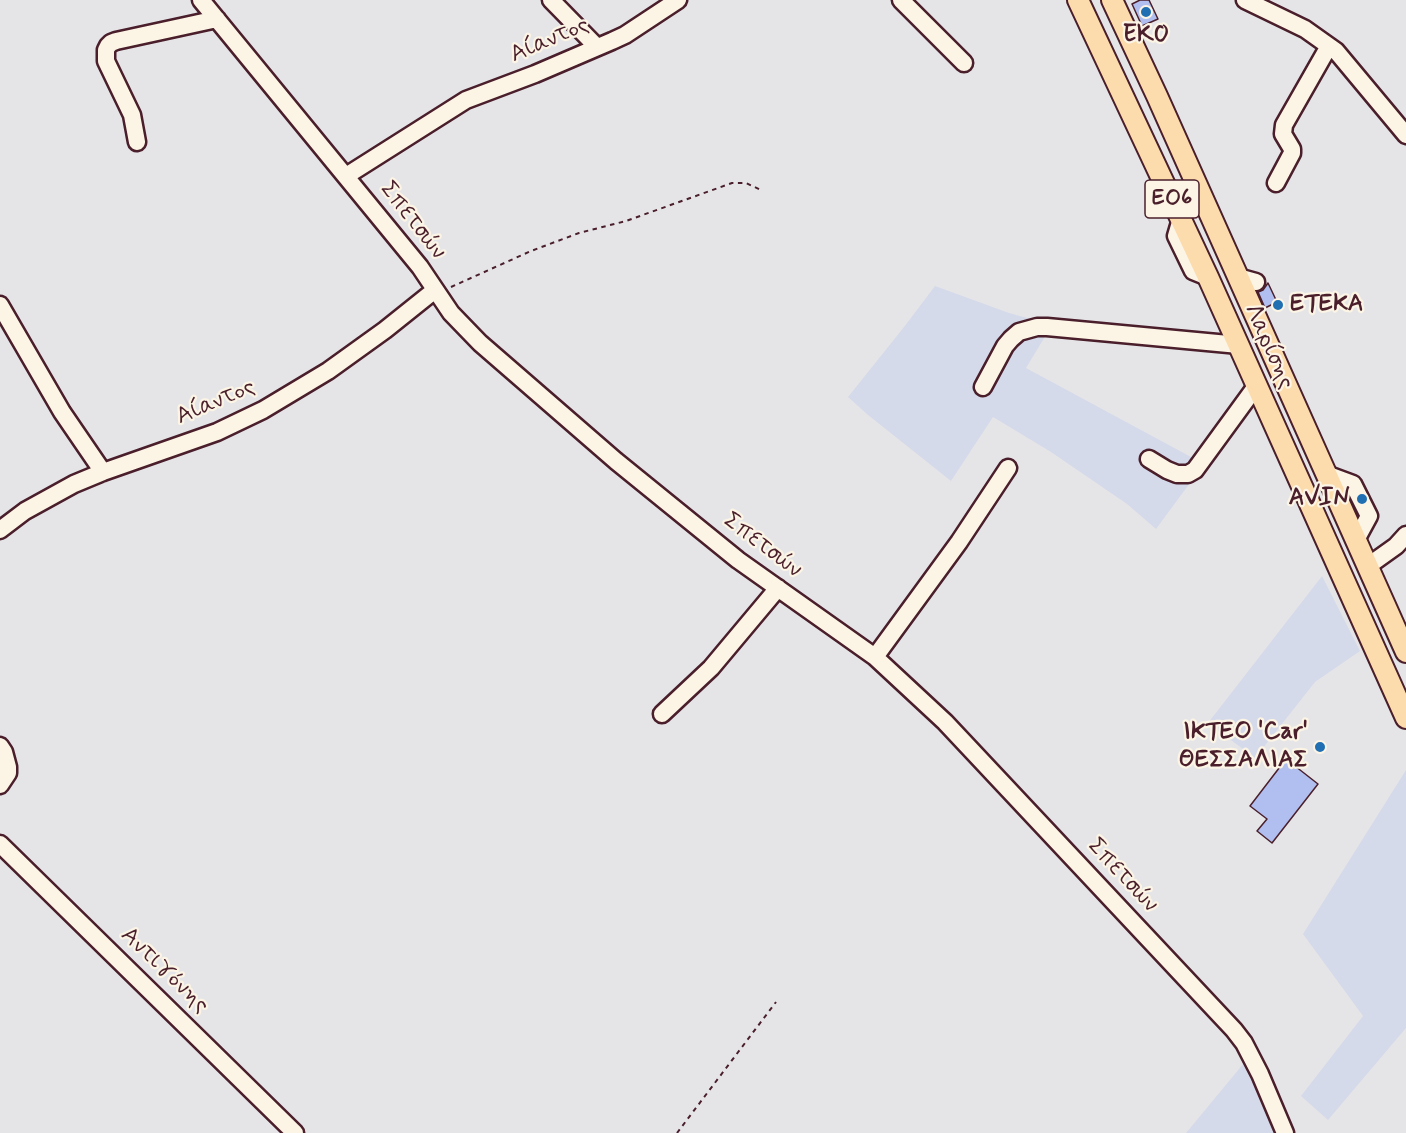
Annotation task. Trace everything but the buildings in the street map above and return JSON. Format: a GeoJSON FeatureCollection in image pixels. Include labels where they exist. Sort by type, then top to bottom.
{"type":"FeatureCollection","features":[{"type":"Feature","properties":{"kind":"main road","name":"Λαρίσης"},"geometry":{"type":"LineString","coordinates":[[1078,0],[1208,277],[1406,718]]}},
{"type":"Feature","properties":{"kind":"main road","name":"Λαρίσης"},"geometry":{"type":"LineString","coordinates":[[1112,0],[1247,280],[1326,474],[1406,652]]}},
{"type":"Feature","properties":{"kind":"street","name":"Σπετσών"},"geometry":{"type":"LineString","coordinates":[[201,0],[420,267],[458,321],[495,357],[616,461],[738,560],[875,657],[945,722],[1234,1030],[1244,1043],[1260,1074],[1285,1133]]}},
{"type":"Feature","properties":{"kind":"street"},"geometry":{"type":"LineString","coordinates":[[551,0],[597,47]]}},
{"type":"Feature","properties":{"kind":"street","name":"Αίαντος"},"geometry":{"type":"LineString","coordinates":[[346,176],[466,100],[535,74],[625,35],[678,0]]}},
{"type":"Feature","properties":{"kind":"street"},"geometry":{"type":"LineString","coordinates":[[901,0],[964,63]]}},
{"type":"Feature","properties":{"kind":"street"},"geometry":{"type":"LineString","coordinates":[[1245,0],[1292,22],[1329,46],[1342,57],[1406,135]]}},
{"type":"Feature","properties":{"kind":"street"},"geometry":{"type":"LineString","coordinates":[[137,142],[132,115],[106,60],[108,46],[116,41],[217,19]]}},
{"type":"Feature","properties":{"kind":"street"},"geometry":{"type":"LineString","coordinates":[[1276,183],[1292,153],[1284,134],[1284,125],[1329,46]]}},
{"type":"Feature","properties":{"kind":"street","name":"Αίαντος"},"geometry":{"type":"LineString","coordinates":[[0,530],[25,511],[74,484],[217,432],[262,410],[328,371],[436,291]]}},
{"type":"Feature","properties":{"kind":"street"},"geometry":{"type":"LineString","coordinates":[[0,305],[62,412],[103,472]]}},
{"type":"Feature","properties":{"kind":"street"},"geometry":{"type":"LineString","coordinates":[[983,387],[1011,339],[1018,332],[1038,327],[1239,345]]}},
{"type":"Feature","properties":{"kind":"street"},"geometry":{"type":"LineString","coordinates":[[1149,459],[1177,474],[1188,474],[1195,470],[1257,385]]}},
{"type":"Feature","properties":{"kind":"street"},"geometry":{"type":"LineString","coordinates":[[875,657],[959,542],[1008,468]]}},
{"type":"Feature","properties":{"kind":"street"},"geometry":{"type":"LineString","coordinates":[[1368,566],[1396,546],[1406,535]]}},
{"type":"Feature","properties":{"kind":"street"},"geometry":{"type":"LineString","coordinates":[[662,714],[711,668],[778,588]]}},
{"type":"Feature","properties":{"kind":"street"},"geometry":{"type":"LineString","coordinates":[[0,746],[8,766],[8,773],[0,784]]}},
{"type":"Feature","properties":{"kind":"street","name":"Αντιγόνης"},"geometry":{"type":"LineString","coordinates":[[0,844],[295,1133]]}},
{"type":"Feature","properties":{"kind":"path"},"geometry":{"type":"LineString","coordinates":[[436,291],[579,233],[626,221],[732,183],[746,183],[763,191]]}},
{"type":"Feature","properties":{"kind":"path"},"geometry":{"type":"LineString","coordinates":[[677,1133],[776,1002]]}},
{"type":"Feature","properties":{"kind":"shaded area"},"geometry":{"type":"Polygon","coordinates":[[[935,286],[1009,313],[1052,325],[1026,368],[1204,464],[1156,529],[1127,504],[1051,452],[993,417],[951,481],[848,397],[935,286]]]}},
{"type":"Feature","properties":{"kind":"shaded area"},"geometry":{"type":"Polygon","coordinates":[[[1322,576],[1360,651],[1315,682],[1255,758],[1208,723],[1322,576]]]}},
{"type":"Feature","properties":{"kind":"shaded area"},"geometry":{"type":"Polygon","coordinates":[[[1406,770],[1406,1028],[1328,1120],[1301,1096],[1363,1016],[1303,934],[1406,770]]]}},
{"type":"Feature","properties":{"kind":"shaded area"},"geometry":{"type":"Polygon","coordinates":[[[1244,1063],[1252,1073],[1276,1133],[1186,1133],[1244,1063]]]}},
{"type":"Feature","properties":{"kind":"place","name":"EKO"},"geometry":{"type":"Point","coordinates":[1146,12]}},
{"type":"Feature","properties":{"kind":"place","name":"ΕΤΕΚΑ"},"geometry":{"type":"Point","coordinates":[1278,305]}},
{"type":"Feature","properties":{"kind":"place","name":"AVIN"},"geometry":{"type":"Point","coordinates":[1362,499]}},
{"type":"Feature","properties":{"kind":"place","name":"ΙΚΤΕΟ 'Car' ΘΕΣΣΑΛΙΑΣ"},"geometry":{"type":"Point","coordinates":[1320,747]}}]}
